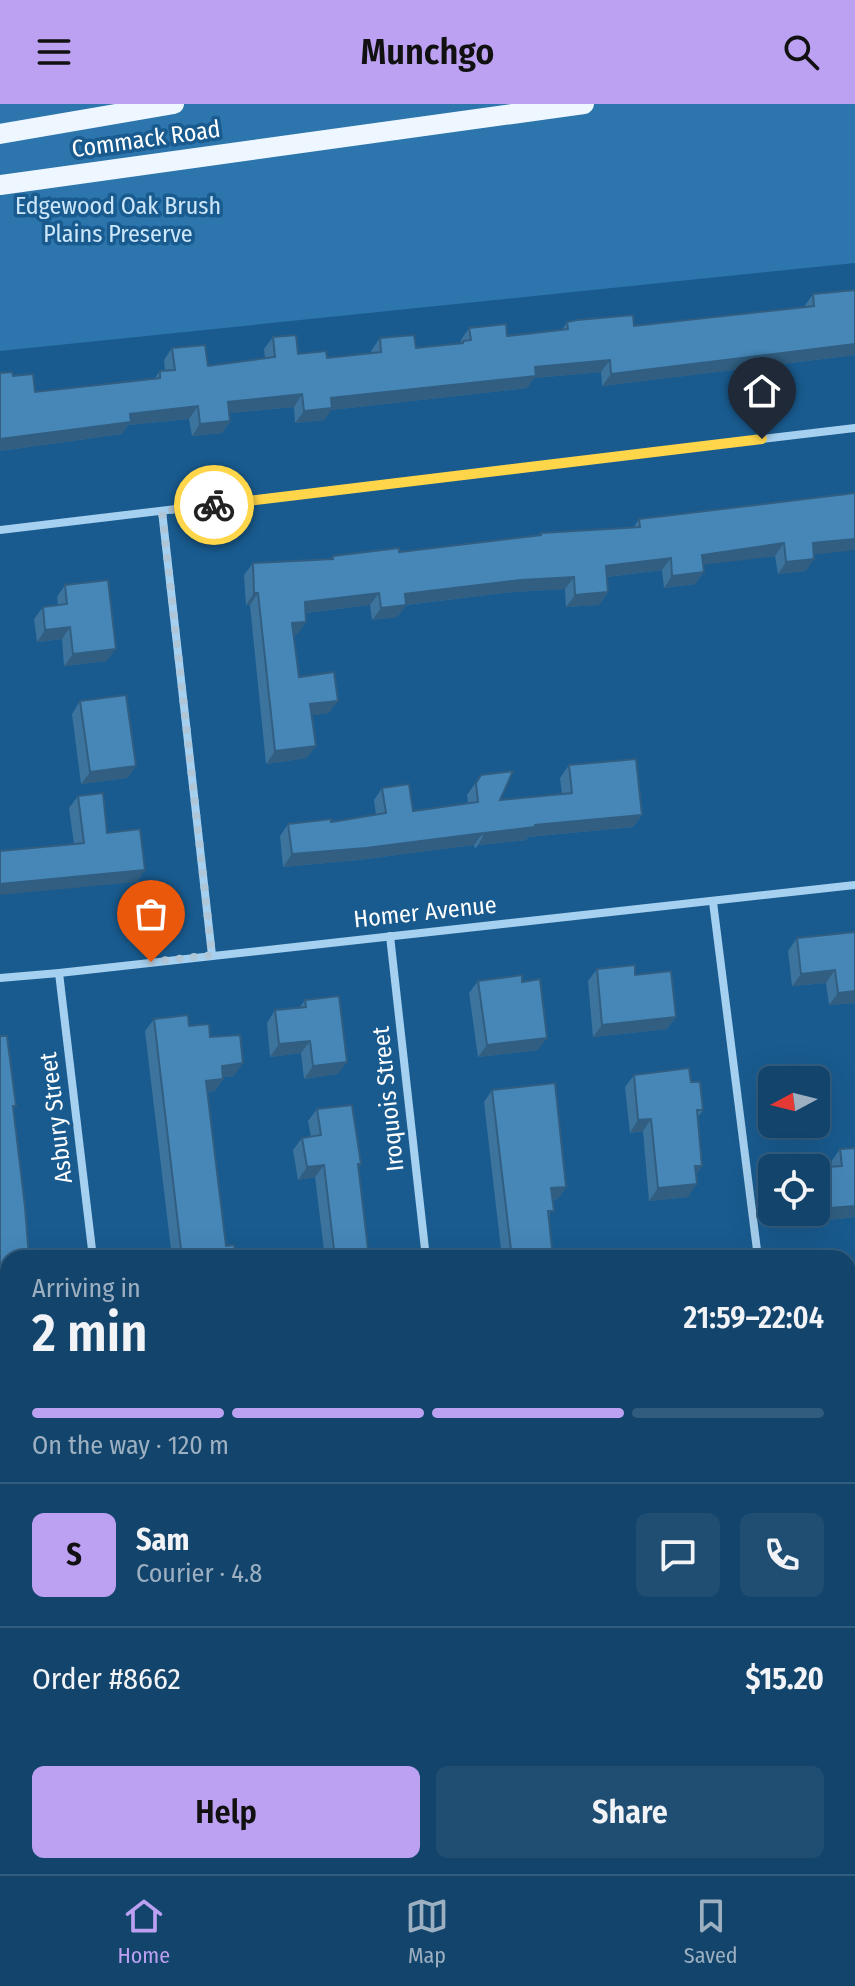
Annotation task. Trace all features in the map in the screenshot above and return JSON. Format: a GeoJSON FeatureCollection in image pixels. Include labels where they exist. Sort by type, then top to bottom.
{"type":"FeatureCollection","features":[{"type":"Feature","properties":{"kind":"main road","name":"Commack Road"},"geometry":{"type":"LineString","coordinates":[[0,134],[174,104]]}},
{"type":"Feature","properties":{"kind":"main road","name":"Commack Road"},"geometry":{"type":"LineString","coordinates":[[0,185],[584,104]]}},
{"type":"Feature","properties":{"kind":"street"},"geometry":{"type":"LineString","coordinates":[[0,530],[855,428]]}},
{"type":"Feature","properties":{"kind":"street"},"geometry":{"type":"LineString","coordinates":[[162,511],[212,955]]}},
{"type":"Feature","properties":{"kind":"street","name":"Homer Avenue"},"geometry":{"type":"LineString","coordinates":[[0,978],[855,885]]}},
{"type":"Feature","properties":{"kind":"street"},"geometry":{"type":"LineString","coordinates":[[713,902],[757,1250]]}},
{"type":"Feature","properties":{"kind":"street","name":"Iroquois Street"},"geometry":{"type":"LineString","coordinates":[[390,936],[425,1250]]}},
{"type":"Feature","properties":{"kind":"street","name":"Asbury Street"},"geometry":{"type":"LineString","coordinates":[[59,973],[92,1250]]}},
{"type":"Feature","properties":{"kind":"green space","name":"Edgewood Oak Brush Plains Preserve"},"geometry":{"type":"Polygon","coordinates":[[[0,104],[855,104],[855,263],[0,351],[0,104]]]}},
{"type":"Feature","properties":{"kind":"building"},"geometry":{"type":"Polygon","coordinates":[[[855,290],[855,344],[611,374],[610,360],[535,367],[536,376],[331,398],[332,408],[304,411],[302,394],[228,402],[230,421],[200,424],[198,406],[130,414],[131,422],[0,439],[0,373],[12,372],[13,376],[33,374],[35,392],[160,378],[160,371],[175,370],[172,348],[205,345],[208,366],[275,357],[273,337],[296,335],[298,354],[326,351],[327,358],[381,352],[380,338],[414,335],[416,348],[463,343],[471,340],[469,328],[506,324],[507,336],[568,329],[567,322],[577,320],[633,315],[634,326],[814,306],[813,294],[855,290]]]}},
{"type":"Feature","properties":{"kind":"building"},"geometry":{"type":"Polygon","coordinates":[[[855,493],[855,539],[813,543],[814,559],[786,562],[784,543],[702,555],[704,572],[672,576],[671,558],[606,566],[608,592],[575,595],[574,577],[405,594],[406,605],[381,608],[379,593],[305,602],[306,622],[292,623],[299,677],[334,672],[338,701],[310,704],[316,746],[275,751],[258,593],[254,593],[253,563],[333,559],[333,556],[399,548],[399,552],[541,533],[640,527],[639,519],[855,493]]]}},
{"type":"Feature","properties":{"kind":"building"},"geometry":{"type":"Polygon","coordinates":[[[108,580],[116,649],[73,654],[70,627],[45,630],[43,607],[67,604],[65,585],[108,580]]]}},
{"type":"Feature","properties":{"kind":"building"},"geometry":{"type":"Polygon","coordinates":[[[126,695],[136,766],[90,772],[80,701],[126,695]]]}},
{"type":"Feature","properties":{"kind":"building"},"geometry":{"type":"Polygon","coordinates":[[[636,759],[642,815],[535,825],[485,833],[484,837],[483,833],[292,854],[288,824],[331,819],[331,822],[386,813],[382,788],[409,784],[413,811],[478,802],[476,783],[481,775],[513,771],[500,800],[572,793],[569,765],[636,759]]]}},
{"type":"Feature","properties":{"kind":"building"},"geometry":{"type":"Polygon","coordinates":[[[103,793],[107,833],[140,829],[145,870],[0,884],[0,851],[84,843],[78,796],[103,793]]]}},
{"type":"Feature","properties":{"kind":"building"},"geometry":{"type":"Polygon","coordinates":[[[855,932],[855,991],[838,993],[835,970],[801,974],[797,938],[855,932]]]}},
{"type":"Feature","properties":{"kind":"building"},"geometry":{"type":"Polygon","coordinates":[[[635,965],[635,975],[671,971],[676,1017],[602,1025],[597,969],[635,965]]]}},
{"type":"Feature","properties":{"kind":"building"},"geometry":{"type":"Polygon","coordinates":[[[522,975],[522,982],[540,979],[547,1038],[487,1045],[478,981],[522,975]]]}},
{"type":"Feature","properties":{"kind":"building"},"geometry":{"type":"Polygon","coordinates":[[[339,996],[347,1062],[313,1066],[310,1041],[279,1044],[275,1010],[306,1007],[305,1000],[339,996]]]}},
{"type":"Feature","properties":{"kind":"building"},"geometry":{"type":"Polygon","coordinates":[[[188,1015],[189,1026],[209,1024],[210,1037],[240,1035],[243,1063],[222,1066],[223,1079],[206,1081],[226,1246],[234,1245],[235,1250],[181,1250],[154,1019],[188,1015]]]}},
{"type":"Feature","properties":{"kind":"building"},"geometry":{"type":"Polygon","coordinates":[[[0,1036],[7,1036],[28,1250],[0,1250],[0,1036]]]}},
{"type":"Feature","properties":{"kind":"building"},"geometry":{"type":"Polygon","coordinates":[[[689,1068],[691,1082],[700,1082],[703,1110],[697,1110],[702,1166],[695,1166],[697,1184],[658,1188],[651,1119],[638,1120],[634,1075],[689,1068]]]}},
{"type":"Feature","properties":{"kind":"building"},"geometry":{"type":"Polygon","coordinates":[[[555,1083],[566,1187],[551,1188],[554,1211],[548,1211],[552,1250],[511,1250],[492,1090],[555,1083]]]}},
{"type":"Feature","properties":{"kind":"building"},"geometry":{"type":"Polygon","coordinates":[[[352,1105],[361,1164],[358,1164],[368,1250],[334,1250],[324,1165],[307,1167],[302,1138],[321,1135],[317,1109],[352,1105]]]}},
{"type":"Feature","properties":{"kind":"building"},"geometry":{"type":"Polygon","coordinates":[[[855,1148],[855,1206],[830,1208],[830,1167],[842,1166],[840,1149],[855,1148]]]}},
{"type":"Feature","properties":{"kind":"way so far"},"geometry":{"type":"LineString","coordinates":[[151,962],[212,955],[162,511],[214,505]]}},
{"type":"Feature","properties":{"kind":"route"},"geometry":{"type":"LineString","coordinates":[[214,505],[762,439]]}}]}
